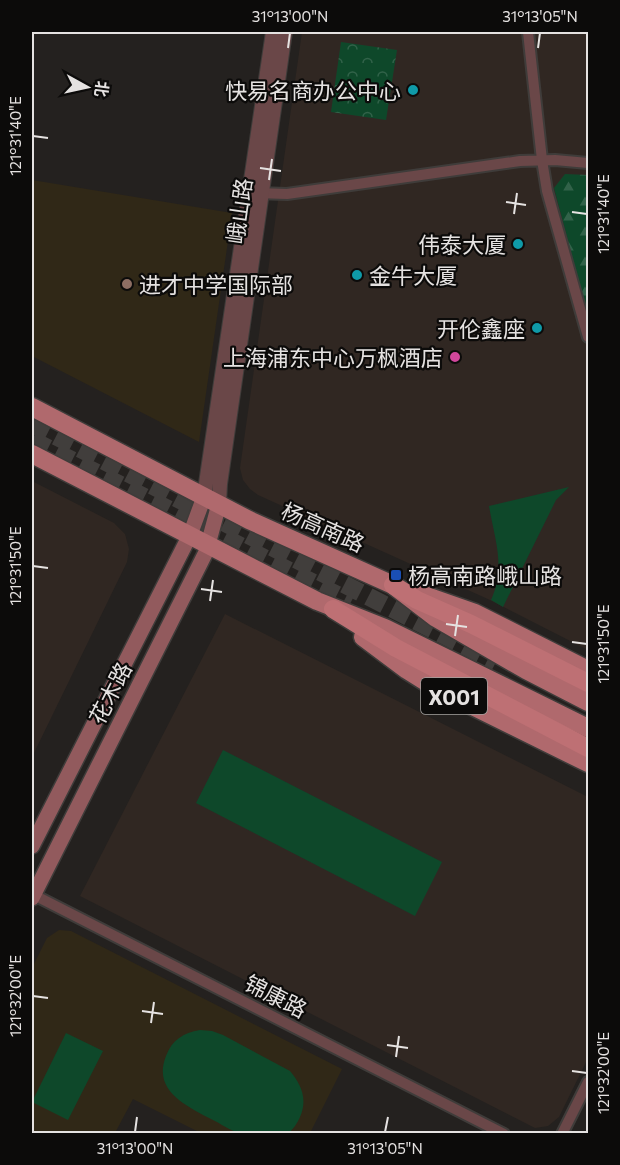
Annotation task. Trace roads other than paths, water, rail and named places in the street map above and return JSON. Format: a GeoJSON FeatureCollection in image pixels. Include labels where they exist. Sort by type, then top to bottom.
{"type":"FeatureCollection","features":[{"type":"Feature","properties":{"kind":"highway"},"geometry":{"type":"LineString","coordinates":[[393,585],[417,600],[471,624],[588,683]]}},
{"type":"Feature","properties":{"kind":"highway"},"geometry":{"type":"LineString","coordinates":[[333,609],[396,648],[588,748]]}},
{"type":"Feature","properties":{"kind":"main road","name":"杨高南路"},"geometry":{"type":"LineString","coordinates":[[32,407],[212,501],[393,585],[436,618],[526,670],[588,702]]}},
{"type":"Feature","properties":{"kind":"main road","name":"X001"},"geometry":{"type":"LineString","coordinates":[[32,454],[333,609],[385,628],[588,728]]}},
{"type":"Feature","properties":{"kind":"main road","name":"花木路"},"geometry":{"type":"LineString","coordinates":[[32,846],[190,535],[212,501]]}},
{"type":"Feature","properties":{"kind":"main road","name":"花木路"},"geometry":{"type":"LineString","coordinates":[[32,896],[206,552],[212,501]]}},
{"type":"Feature","properties":{"kind":"main road","name":"X001"},"geometry":{"type":"LineString","coordinates":[[393,585],[476,613],[588,670]]}},
{"type":"Feature","properties":{"kind":"main road","name":"X001"},"geometry":{"type":"LineString","coordinates":[[333,609],[362,636],[406,670],[434,687],[588,763]]}},
{"type":"Feature","properties":{"kind":"street","name":"峨山路"},"geometry":{"type":"LineString","coordinates":[[212,501],[220,484],[256,193],[273,32]]}},
{"type":"Feature","properties":{"kind":"street","name":"峨山路"},"geometry":{"type":"LineString","coordinates":[[256,193],[285,32]]}},
{"type":"Feature","properties":{"kind":"street"},"geometry":{"type":"LineString","coordinates":[[528,32],[547,191],[588,337]]}},
{"type":"Feature","properties":{"kind":"street"},"geometry":{"type":"LineString","coordinates":[[256,193],[286,194],[520,161],[588,163]]}},
{"type":"Feature","properties":{"kind":"street","name":"锦康路"},"geometry":{"type":"LineString","coordinates":[[32,896],[504,1134]]}},
{"type":"Feature","properties":{"kind":"street"},"geometry":{"type":"LineString","coordinates":[[562,1134],[588,1082]]}},
{"type":"Feature","properties":{"kind":"tunnel"},"geometry":{"type":"LineString","coordinates":[[32,424],[496,662]]}},
{"type":"Feature","properties":{"kind":"tunnel"},"geometry":{"type":"LineString","coordinates":[[32,440],[351,602]]}},
{"type":"Feature","properties":{"kind":"place","name":"快易名商办公中心"},"geometry":{"type":"Point","coordinates":[413,90]}},
{"type":"Feature","properties":{"kind":"place","name":"伟泰大厦"},"geometry":{"type":"Point","coordinates":[518,244]}},
{"type":"Feature","properties":{"kind":"place","name":"金牛大厦"},"geometry":{"type":"Point","coordinates":[357,275]}},
{"type":"Feature","properties":{"kind":"place","name":"进才中学国际部"},"geometry":{"type":"Point","coordinates":[127,284]}},
{"type":"Feature","properties":{"kind":"place","name":"开伦鑫座"},"geometry":{"type":"Point","coordinates":[537,328]}},
{"type":"Feature","properties":{"kind":"place","name":"上海浦东中心万枫酒店"},"geometry":{"type":"Point","coordinates":[455,357]}},
{"type":"Feature","properties":{"kind":"place","name":"杨高南路峨山路"},"geometry":{"type":"Point","coordinates":[396,575]}}]}
